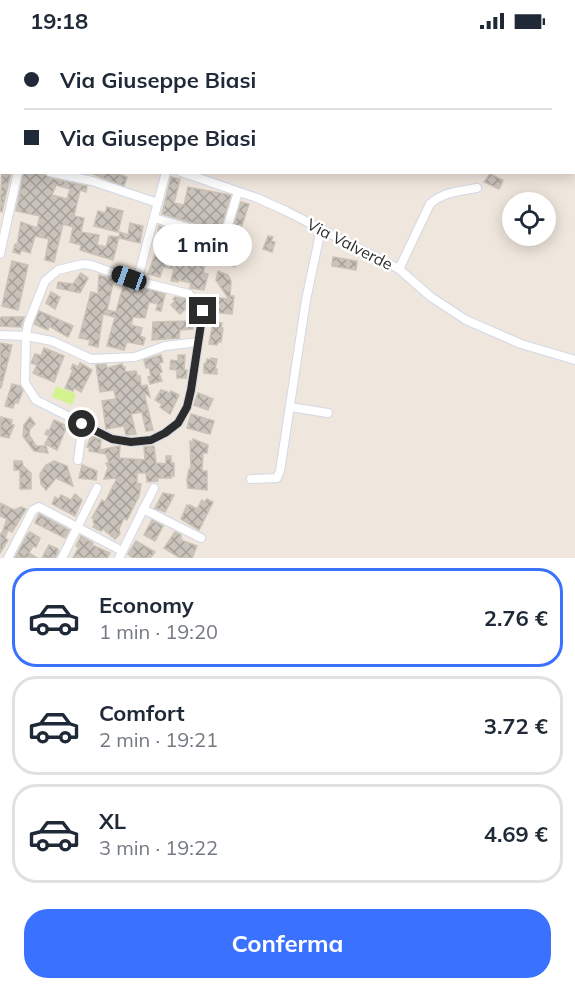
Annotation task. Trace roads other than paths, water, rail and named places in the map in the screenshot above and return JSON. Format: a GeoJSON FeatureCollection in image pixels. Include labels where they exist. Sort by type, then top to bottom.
{"type":"FeatureCollection","features":[{"type":"Feature","properties":{"kind":"street"},"geometry":{"type":"LineString","coordinates":[[0,254],[18,174]]}},
{"type":"Feature","properties":{"kind":"street"},"geometry":{"type":"LineString","coordinates":[[59,174],[92,181],[158,203]]}},
{"type":"Feature","properties":{"kind":"street"},"geometry":{"type":"LineString","coordinates":[[137,281],[165,174]]}},
{"type":"Feature","properties":{"kind":"street","name":"Via Valverde"},"geometry":{"type":"LineString","coordinates":[[187,174],[286,211],[399,269],[430,297],[466,320],[521,344],[575,360]]}},
{"type":"Feature","properties":{"kind":"street"},"geometry":{"type":"LineString","coordinates":[[399,269],[430,204],[447,194],[477,188]]}},
{"type":"Feature","properties":{"kind":"street"},"geometry":{"type":"LineString","coordinates":[[154,218],[224,238],[238,192]]}},
{"type":"Feature","properties":{"kind":"street"},"geometry":{"type":"LineString","coordinates":[[0,210],[8,216]]}},
{"type":"Feature","properties":{"kind":"street"},"geometry":{"type":"LineString","coordinates":[[250,479],[277,478],[280,471],[306,300],[321,229]]}},
{"type":"Feature","properties":{"kind":"street"},"geometry":{"type":"LineString","coordinates":[[91,265],[137,281],[189,294],[203,311],[187,407],[178,423],[165,433],[151,440],[131,442],[112,439],[36,400],[25,383],[26,336],[28,324],[45,281],[57,270],[91,265]]}},
{"type":"Feature","properties":{"kind":"street"},"geometry":{"type":"LineString","coordinates":[[0,335],[52,340],[91,359],[135,357],[165,346],[198,342]]}},
{"type":"Feature","properties":{"kind":"street"},"geometry":{"type":"LineString","coordinates":[[290,408],[328,413]]}},
{"type":"Feature","properties":{"kind":"street"},"geometry":{"type":"LineString","coordinates":[[78,460],[82,424]]}},
{"type":"Feature","properties":{"kind":"street"},"geometry":{"type":"LineString","coordinates":[[62,558],[97,488]]}},
{"type":"Feature","properties":{"kind":"street"},"geometry":{"type":"LineString","coordinates":[[8,558],[33,510],[39,507],[120,554],[154,488]]}},
{"type":"Feature","properties":{"kind":"street"},"geometry":{"type":"LineString","coordinates":[[143,509],[201,538]]}}]}
